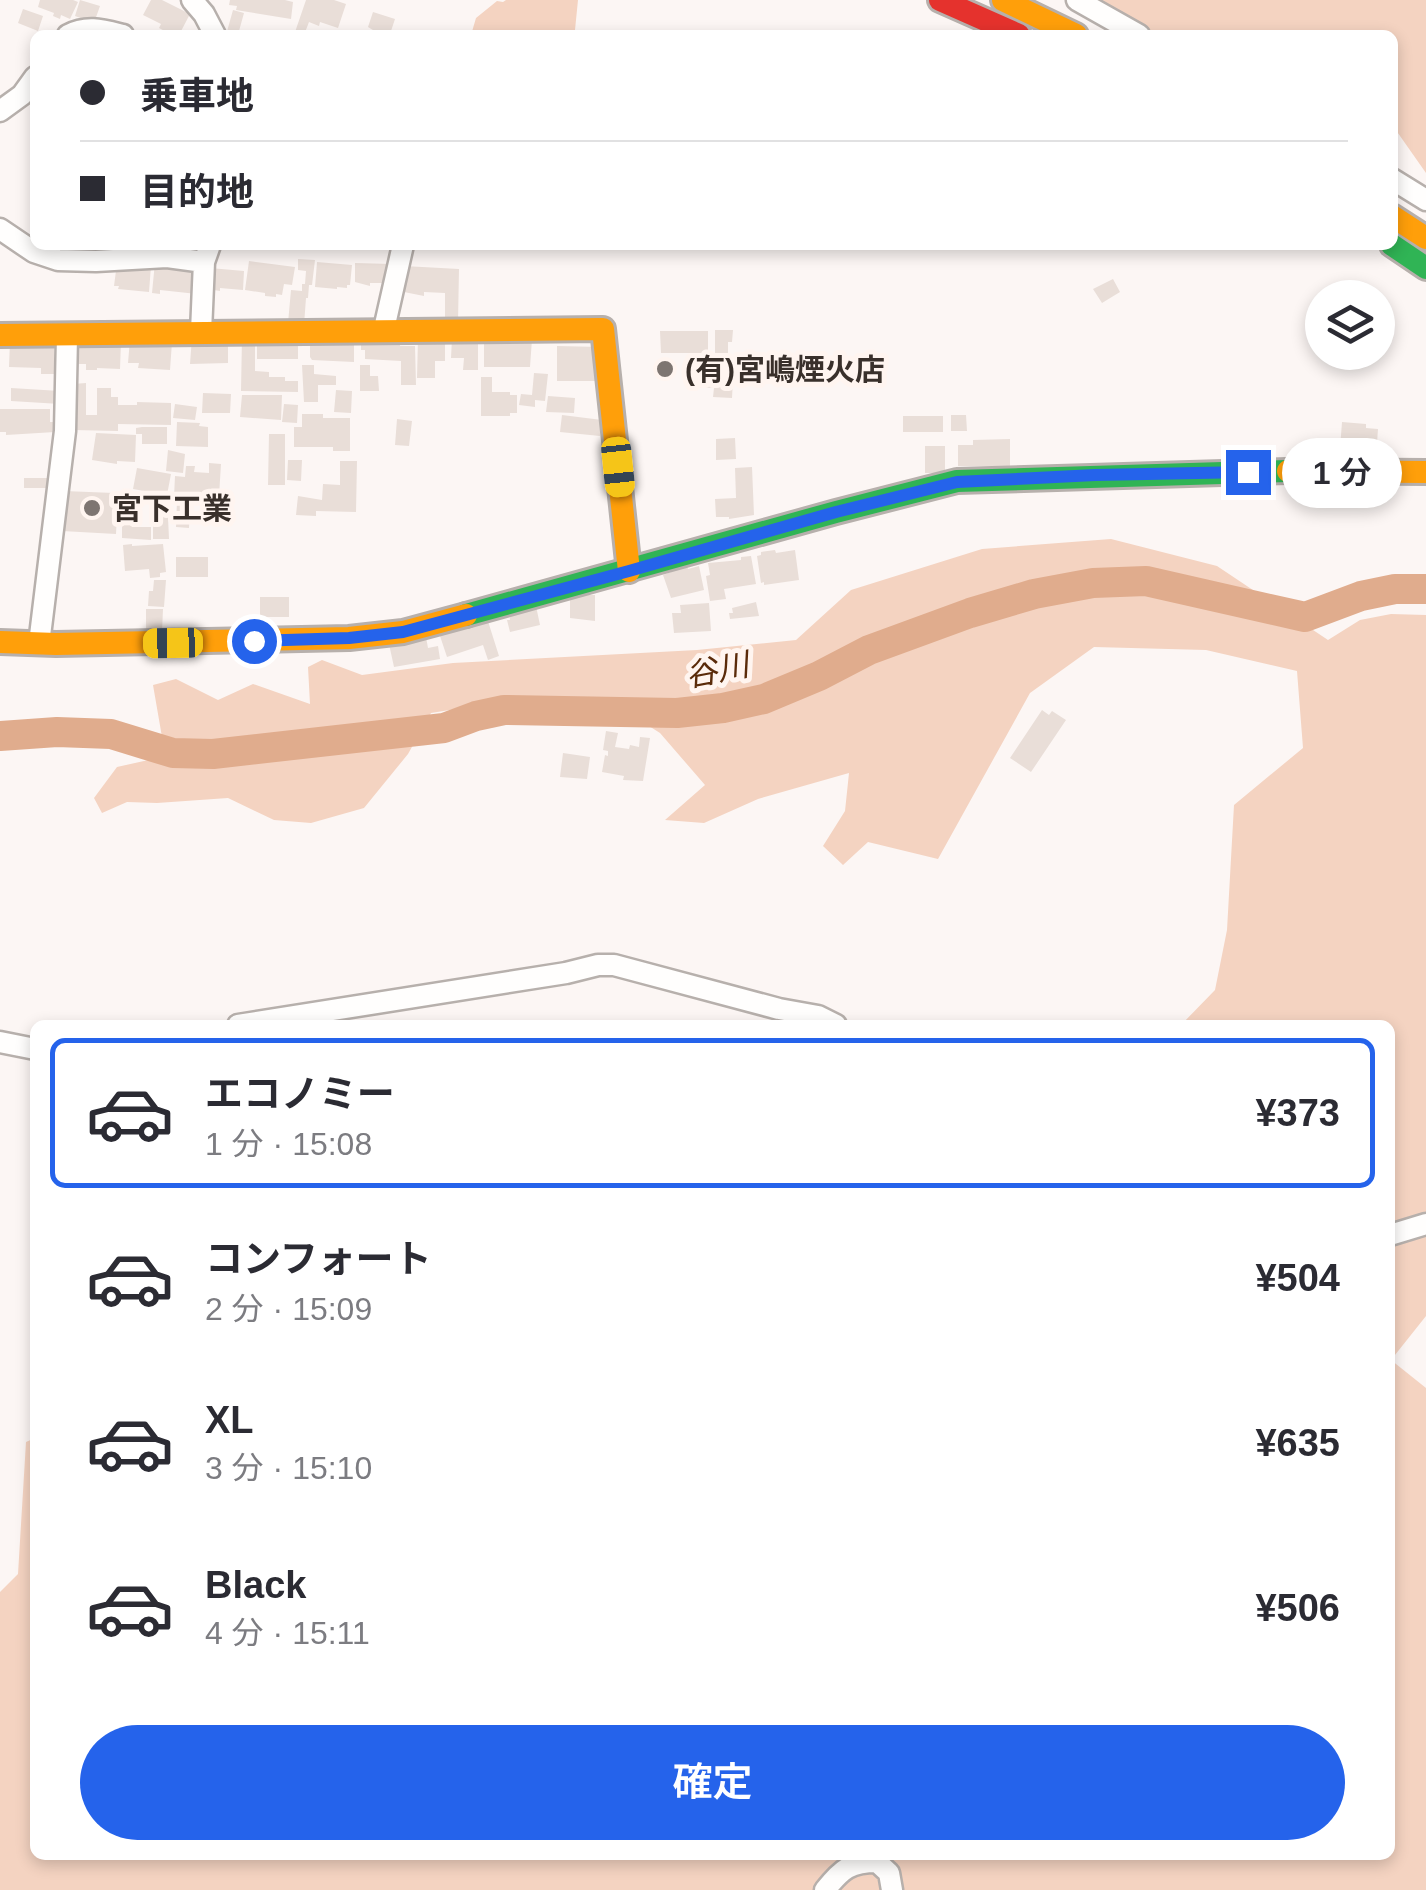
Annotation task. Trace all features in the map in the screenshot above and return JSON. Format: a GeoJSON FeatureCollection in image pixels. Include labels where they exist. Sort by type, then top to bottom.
{"type":"FeatureCollection","features":[{"type":"Feature","properties":{"kind":"main road"},"geometry":{"type":"LineString","coordinates":[[940,0],[1008,30]]}},
{"type":"Feature","properties":{"kind":"main road"},"geometry":{"type":"LineString","coordinates":[[1003,0],[1066,30]]}},
{"type":"Feature","properties":{"kind":"main road"},"geometry":{"type":"LineString","coordinates":[[1398,220],[1426,238]]}},
{"type":"Feature","properties":{"kind":"main road"},"geometry":{"type":"LineString","coordinates":[[1398,249],[1426,268]]}},
{"type":"Feature","properties":{"kind":"main road"},"geometry":{"type":"LineString","coordinates":[[0,335],[603,329],[629,571]]}},
{"type":"Feature","properties":{"kind":"main road"},"geometry":{"type":"LineString","coordinates":[[0,642],[223,642],[403,632],[957,482],[1286,470],[1426,472]]}},
{"type":"Feature","properties":{"kind":"street"},"geometry":{"type":"LineString","coordinates":[[192,0],[213,30]]}},
{"type":"Feature","properties":{"kind":"street"},"geometry":{"type":"LineString","coordinates":[[1077,0],[1129,30]]}},
{"type":"Feature","properties":{"kind":"street"},"geometry":{"type":"LineString","coordinates":[[0,112],[30,85]]}},
{"type":"Feature","properties":{"kind":"street"},"geometry":{"type":"LineString","coordinates":[[1398,183],[1426,200]]}},
{"type":"Feature","properties":{"kind":"street"},"geometry":{"type":"LineString","coordinates":[[0,229],[30,249]]}},
{"type":"Feature","properties":{"kind":"street"},"geometry":{"type":"LineString","coordinates":[[31,250],[58,260],[96,261],[207,254],[201,332]]}},
{"type":"Feature","properties":{"kind":"street"},"geometry":{"type":"LineString","coordinates":[[384,329],[402,250]]}},
{"type":"Feature","properties":{"kind":"street"},"geometry":{"type":"LineString","coordinates":[[39,644],[64,431],[67,336]]}},
{"type":"Feature","properties":{"kind":"street"},"geometry":{"type":"LineString","coordinates":[[270,1020],[614,965],[826,1020]]}},
{"type":"Feature","properties":{"kind":"street"},"geometry":{"type":"LineString","coordinates":[[0,1042],[30,1048]]}},
{"type":"Feature","properties":{"kind":"street"},"geometry":{"type":"LineString","coordinates":[[1395,1233],[1426,1224]]}},
{"type":"Feature","properties":{"kind":"street"},"geometry":{"type":"LineString","coordinates":[[825,1890],[844,1868],[862,1862],[878,1862],[889,1874],[892,1890]]}},
{"type":"Feature","properties":{"kind":"shaded area"},"geometry":{"type":"Polygon","coordinates":[[[578,0],[575,30],[472,30],[476,18],[497,1],[578,0]]]}},
{"type":"Feature","properties":{"kind":"shaded area"},"geometry":{"type":"Polygon","coordinates":[[[1098,0],[1426,0],[1426,173],[1398,133],[1398,30],[1150,30],[1098,0]]]}},
{"type":"Feature","properties":{"kind":"shaded area"},"geometry":{"type":"Polygon","coordinates":[[[1111,539],[1217,566],[1328,640],[1360,620],[1391,614],[1426,615],[1426,1316],[1395,1355],[1395,1020],[1186,1020],[1215,990],[1227,930],[1234,805],[1303,748],[1297,671],[1206,650],[1094,647],[1030,693],[938,859],[868,842],[843,865],[823,846],[845,811],[849,773],[758,799],[704,823],[665,820],[705,785],[660,733],[608,700],[531,697],[431,713],[408,754],[364,808],[311,823],[274,820],[228,798],[127,802],[102,813],[94,798],[117,767],[153,759],[162,737],[153,685],[176,679],[218,700],[253,684],[310,704],[308,667],[322,660],[362,675],[453,663],[697,650],[796,640],[851,590],[982,549],[1111,539]]]}},
{"type":"Feature","properties":{"kind":"shaded area"},"geometry":{"type":"Polygon","coordinates":[[[1395,1363],[1426,1388],[1426,1890],[0,1890],[0,1592],[18,1574],[26,1442],[30,1440],[30,1860],[1395,1860],[1395,1363]]]}},
{"type":"Feature","properties":{"kind":"building"},"geometry":{"type":"Polygon","coordinates":[[[40,0],[78,2],[70,19],[61,15],[60,19],[38,7],[40,0]]]}},
{"type":"Feature","properties":{"kind":"building"},"geometry":{"type":"Polygon","coordinates":[[[80,0],[100,6],[94,23],[75,16],[80,0]]]}},
{"type":"Feature","properties":{"kind":"building"},"geometry":{"type":"Polygon","coordinates":[[[151,0],[162,0],[190,14],[182,30],[163,30],[159,28],[161,24],[143,15],[151,0]]]}},
{"type":"Feature","properties":{"kind":"building"},"geometry":{"type":"Polygon","coordinates":[[[230,0],[293,2],[291,19],[236,10],[237,6],[229,5],[230,0]]]}},
{"type":"Feature","properties":{"kind":"building"},"geometry":{"type":"Polygon","coordinates":[[[306,0],[346,4],[338,28],[309,22],[306,30],[296,30],[306,0]]]}},
{"type":"Feature","properties":{"kind":"building"},"geometry":{"type":"Polygon","coordinates":[[[23,9],[43,16],[38,30],[18,23],[23,9]]]}},
{"type":"Feature","properties":{"kind":"building"},"geometry":{"type":"Polygon","coordinates":[[[233,10],[244,13],[239,30],[227,30],[233,10]]]}},
{"type":"Feature","properties":{"kind":"building"},"geometry":{"type":"Polygon","coordinates":[[[373,12],[395,19],[391,30],[368,27],[373,12]]]}},
{"type":"Feature","properties":{"kind":"building"},"geometry":{"type":"Polygon","coordinates":[[[298,259],[315,260],[304,325],[288,323],[291,290],[302,291],[305,284],[306,271],[298,270],[298,259]]]}},
{"type":"Feature","properties":{"kind":"building"},"geometry":{"type":"Polygon","coordinates":[[[249,261],[295,267],[292,285],[284,284],[282,295],[276,297],[245,290],[249,261]]]}},
{"type":"Feature","properties":{"kind":"building"},"geometry":{"type":"Polygon","coordinates":[[[155,262],[199,266],[197,294],[160,290],[160,294],[152,293],[155,262]]]}},
{"type":"Feature","properties":{"kind":"building"},"geometry":{"type":"Polygon","coordinates":[[[317,262],[352,265],[350,285],[337,289],[315,287],[317,262]]]}},
{"type":"Feature","properties":{"kind":"building"},"geometry":{"type":"Polygon","coordinates":[[[117,263],[151,266],[149,292],[114,286],[117,263]]]}},
{"type":"Feature","properties":{"kind":"building"},"geometry":{"type":"Polygon","coordinates":[[[355,263],[392,264],[392,283],[370,286],[355,282],[355,263]]]}},
{"type":"Feature","properties":{"kind":"building"},"geometry":{"type":"Polygon","coordinates":[[[404,266],[459,269],[458,322],[445,322],[445,293],[424,292],[424,296],[404,292],[404,266]]]}},
{"type":"Feature","properties":{"kind":"building"},"geometry":{"type":"Polygon","coordinates":[[[210,268],[244,271],[243,290],[214,290],[214,285],[209,285],[210,268]]]}},
{"type":"Feature","properties":{"kind":"building"},"geometry":{"type":"Polygon","coordinates":[[[1113,279],[1120,292],[1102,303],[1093,289],[1113,279]]]}},
{"type":"Feature","properties":{"kind":"building"},"geometry":{"type":"Polygon","coordinates":[[[715,330],[733,330],[728,355],[715,355],[715,330]]]}},
{"type":"Feature","properties":{"kind":"building"},"geometry":{"type":"Polygon","coordinates":[[[660,331],[708,331],[708,353],[661,353],[660,331]]]}},
{"type":"Feature","properties":{"kind":"building"},"geometry":{"type":"Polygon","coordinates":[[[400,335],[400,346],[415,346],[416,385],[401,385],[401,361],[365,359],[365,350],[361,350],[361,340],[400,335]]]}},
{"type":"Feature","properties":{"kind":"building"},"geometry":{"type":"Polygon","coordinates":[[[192,337],[228,337],[228,363],[190,364],[192,337]]]}},
{"type":"Feature","properties":{"kind":"building"},"geometry":{"type":"Polygon","coordinates":[[[242,337],[255,337],[255,371],[298,381],[298,392],[241,391],[242,337]]]}},
{"type":"Feature","properties":{"kind":"building"},"geometry":{"type":"Polygon","coordinates":[[[257,337],[298,338],[298,359],[257,359],[257,337]]]}},
{"type":"Feature","properties":{"kind":"building"},"geometry":{"type":"Polygon","coordinates":[[[445,337],[445,361],[435,361],[435,378],[417,378],[418,338],[445,337]]]}},
{"type":"Feature","properties":{"kind":"building"},"geometry":{"type":"Polygon","coordinates":[[[310,338],[354,339],[354,362],[312,360],[310,338]]]}},
{"type":"Feature","properties":{"kind":"building"},"geometry":{"type":"Polygon","coordinates":[[[452,338],[478,338],[478,370],[463,370],[464,358],[451,358],[452,338]]]}},
{"type":"Feature","properties":{"kind":"building"},"geometry":{"type":"Polygon","coordinates":[[[130,339],[172,342],[170,370],[138,368],[139,363],[128,363],[130,339]]]}},
{"type":"Feature","properties":{"kind":"building"},"geometry":{"type":"Polygon","coordinates":[[[532,339],[530,367],[484,367],[484,340],[532,339]]]}},
{"type":"Feature","properties":{"kind":"building"},"geometry":{"type":"Polygon","coordinates":[[[10,341],[54,342],[54,374],[41,374],[41,368],[9,367],[10,341]]]}},
{"type":"Feature","properties":{"kind":"building"},"geometry":{"type":"Polygon","coordinates":[[[121,341],[120,369],[86,370],[86,364],[77,364],[78,343],[121,341]]]}},
{"type":"Feature","properties":{"kind":"building"},"geometry":{"type":"Polygon","coordinates":[[[557,346],[601,347],[603,381],[557,381],[557,346]]]}},
{"type":"Feature","properties":{"kind":"building"},"geometry":{"type":"Polygon","coordinates":[[[698,357],[734,359],[732,398],[713,397],[714,388],[697,387],[698,357]]]}},
{"type":"Feature","properties":{"kind":"building"},"geometry":{"type":"Polygon","coordinates":[[[302,365],[314,365],[314,374],[336,376],[336,385],[318,385],[318,402],[304,402],[302,365]]]}},
{"type":"Feature","properties":{"kind":"building"},"geometry":{"type":"Polygon","coordinates":[[[360,365],[370,365],[370,376],[378,376],[379,391],[360,391],[360,365]]]}},
{"type":"Feature","properties":{"kind":"building"},"geometry":{"type":"Polygon","coordinates":[[[534,373],[548,374],[545,401],[535,400],[535,407],[519,405],[521,394],[532,395],[534,373]]]}},
{"type":"Feature","properties":{"kind":"building"},"geometry":{"type":"Polygon","coordinates":[[[481,377],[492,377],[492,392],[517,395],[517,413],[481,416],[481,377]]]}},
{"type":"Feature","properties":{"kind":"building"},"geometry":{"type":"Polygon","coordinates":[[[86,383],[86,415],[97,415],[97,388],[111,388],[111,397],[118,397],[118,405],[171,403],[171,425],[118,424],[118,431],[73,430],[73,384],[86,383]]]}},
{"type":"Feature","properties":{"kind":"building"},"geometry":{"type":"Polygon","coordinates":[[[11,388],[60,391],[60,404],[11,401],[11,388]]]}},
{"type":"Feature","properties":{"kind":"building"},"geometry":{"type":"Polygon","coordinates":[[[336,390],[352,391],[351,413],[334,412],[336,390]]]}},
{"type":"Feature","properties":{"kind":"building"},"geometry":{"type":"Polygon","coordinates":[[[203,393],[231,394],[230,413],[202,413],[203,393]]]}},
{"type":"Feature","properties":{"kind":"building"},"geometry":{"type":"Polygon","coordinates":[[[242,395],[282,395],[281,420],[240,417],[242,395]]]}},
{"type":"Feature","properties":{"kind":"building"},"geometry":{"type":"Polygon","coordinates":[[[548,396],[575,398],[574,413],[546,412],[548,396]]]}},
{"type":"Feature","properties":{"kind":"building"},"geometry":{"type":"Polygon","coordinates":[[[175,404],[197,407],[195,420],[173,418],[175,404]]]}},
{"type":"Feature","properties":{"kind":"building"},"geometry":{"type":"Polygon","coordinates":[[[284,404],[298,405],[297,423],[282,422],[284,404]]]}},
{"type":"Feature","properties":{"kind":"building"},"geometry":{"type":"Polygon","coordinates":[[[0,409],[50,409],[55,432],[6,435],[0,432],[0,409]]]}},
{"type":"Feature","properties":{"kind":"building"},"geometry":{"type":"Polygon","coordinates":[[[302,414],[350,418],[350,451],[294,447],[294,427],[302,427],[302,414]]]}},
{"type":"Feature","properties":{"kind":"building"},"geometry":{"type":"Polygon","coordinates":[[[562,415],[602,420],[600,436],[560,432],[562,415]]]}},
{"type":"Feature","properties":{"kind":"building"},"geometry":{"type":"Polygon","coordinates":[[[951,415],[966,415],[967,431],[951,431],[951,415]]]}},
{"type":"Feature","properties":{"kind":"building"},"geometry":{"type":"Polygon","coordinates":[[[903,416],[943,416],[943,432],[903,432],[903,416]]]}},
{"type":"Feature","properties":{"kind":"building"},"geometry":{"type":"Polygon","coordinates":[[[397,419],[412,421],[409,446],[395,445],[397,419]]]}},
{"type":"Feature","properties":{"kind":"building"},"geometry":{"type":"Polygon","coordinates":[[[177,422],[208,427],[208,447],[176,446],[177,422]]]}},
{"type":"Feature","properties":{"kind":"building"},"geometry":{"type":"Polygon","coordinates":[[[1342,422],[1378,429],[1376,457],[1339,462],[1342,422]]]}},
{"type":"Feature","properties":{"kind":"building"},"geometry":{"type":"Polygon","coordinates":[[[167,427],[167,444],[142,444],[142,434],[136,434],[136,428],[167,427]]]}},
{"type":"Feature","properties":{"kind":"building"},"geometry":{"type":"Polygon","coordinates":[[[96,433],[136,435],[135,462],[92,460],[96,433]]]}},
{"type":"Feature","properties":{"kind":"building"},"geometry":{"type":"Polygon","coordinates":[[[269,434],[285,434],[285,485],[268,485],[269,434]]]}},
{"type":"Feature","properties":{"kind":"building"},"geometry":{"type":"Polygon","coordinates":[[[735,438],[736,459],[716,460],[716,439],[735,438]]]}},
{"type":"Feature","properties":{"kind":"building"},"geometry":{"type":"Polygon","coordinates":[[[1010,439],[1010,466],[958,466],[958,445],[973,445],[973,440],[1010,439]]]}},
{"type":"Feature","properties":{"kind":"building"},"geometry":{"type":"Polygon","coordinates":[[[925,446],[945,446],[945,478],[925,473],[925,446]]]}},
{"type":"Feature","properties":{"kind":"building"},"geometry":{"type":"Polygon","coordinates":[[[168,450],[185,454],[183,473],[166,471],[168,450]]]}},
{"type":"Feature","properties":{"kind":"building"},"geometry":{"type":"Polygon","coordinates":[[[288,460],[302,460],[301,481],[287,480],[288,460]]]}},
{"type":"Feature","properties":{"kind":"building"},"geometry":{"type":"Polygon","coordinates":[[[340,461],[357,461],[356,512],[296,515],[298,496],[322,500],[323,484],[340,485],[340,461]]]}},
{"type":"Feature","properties":{"kind":"building"},"geometry":{"type":"Polygon","coordinates":[[[209,463],[221,464],[219,496],[188,493],[188,498],[174,497],[175,476],[185,477],[186,466],[195,466],[194,472],[209,473],[209,463]]]}},
{"type":"Feature","properties":{"kind":"building"},"geometry":{"type":"Polygon","coordinates":[[[752,467],[754,515],[716,517],[715,499],[736,498],[735,468],[752,467]]]}},
{"type":"Feature","properties":{"kind":"building"},"geometry":{"type":"Polygon","coordinates":[[[137,468],[171,474],[167,495],[133,489],[137,468]]]}},
{"type":"Feature","properties":{"kind":"building"},"geometry":{"type":"Polygon","coordinates":[[[24,478],[50,478],[50,488],[24,488],[24,478]]]}},
{"type":"Feature","properties":{"kind":"building","name":"宮下工業"},"geometry":{"type":"Polygon","coordinates":[[[64,491],[114,493],[114,501],[122,502],[116,534],[62,531],[64,491]]]}},
{"type":"Feature","properties":{"kind":"building"},"geometry":{"type":"Polygon","coordinates":[[[177,501],[190,502],[189,528],[176,527],[177,501]]]}},
{"type":"Feature","properties":{"kind":"building"},"geometry":{"type":"Polygon","coordinates":[[[153,517],[168,517],[169,539],[153,539],[153,517]]]}},
{"type":"Feature","properties":{"kind":"building"},"geometry":{"type":"Polygon","coordinates":[[[122,523],[151,527],[151,540],[122,538],[122,523]]]}},
{"type":"Feature","properties":{"kind":"building"},"geometry":{"type":"Polygon","coordinates":[[[163,544],[166,572],[150,578],[149,569],[125,571],[123,545],[163,544]]]}},
{"type":"Feature","properties":{"kind":"building"},"geometry":{"type":"Polygon","coordinates":[[[775,550],[795,550],[799,580],[761,583],[757,556],[775,550]]]}},
{"type":"Feature","properties":{"kind":"building"},"geometry":{"type":"Polygon","coordinates":[[[751,556],[756,584],[724,589],[726,599],[710,601],[708,563],[751,556]]]}},
{"type":"Feature","properties":{"kind":"building"},"geometry":{"type":"Polygon","coordinates":[[[176,557],[208,557],[208,577],[176,577],[176,557]]]}},
{"type":"Feature","properties":{"kind":"building"},"geometry":{"type":"Polygon","coordinates":[[[699,566],[704,590],[671,598],[663,575],[699,566]]]}},
{"type":"Feature","properties":{"kind":"building"},"geometry":{"type":"Polygon","coordinates":[[[154,580],[166,580],[164,607],[148,606],[154,580]]]}},
{"type":"Feature","properties":{"kind":"building"},"geometry":{"type":"Polygon","coordinates":[[[570,595],[595,595],[595,621],[570,618],[570,595]]]}},
{"type":"Feature","properties":{"kind":"building"},"geometry":{"type":"Polygon","coordinates":[[[260,597],[289,597],[289,617],[260,617],[260,597]]]}},
{"type":"Feature","properties":{"kind":"building"},"geometry":{"type":"Polygon","coordinates":[[[756,602],[759,616],[730,619],[732,608],[756,602]]]}},
{"type":"Feature","properties":{"kind":"building"},"geometry":{"type":"Polygon","coordinates":[[[709,603],[711,631],[674,633],[672,613],[681,613],[680,605],[709,603]]]}},
{"type":"Feature","properties":{"kind":"building"},"geometry":{"type":"Polygon","coordinates":[[[536,606],[540,625],[510,632],[509,612],[536,606]]]}},
{"type":"Feature","properties":{"kind":"building"},"geometry":{"type":"Polygon","coordinates":[[[146,609],[163,609],[162,632],[146,631],[146,609]]]}},
{"type":"Feature","properties":{"kind":"building"},"geometry":{"type":"Polygon","coordinates":[[[486,615],[499,656],[488,660],[483,645],[447,657],[438,630],[486,615]]]}},
{"type":"Feature","properties":{"kind":"building"},"geometry":{"type":"Polygon","coordinates":[[[426,637],[428,648],[438,646],[440,659],[394,667],[389,644],[426,637]]]}},
{"type":"Feature","properties":{"kind":"building"},"geometry":{"type":"Polygon","coordinates":[[[1042,710],[1066,720],[1031,772],[1010,758],[1042,710]]]}},
{"type":"Feature","properties":{"kind":"building"},"geometry":{"type":"Polygon","coordinates":[[[606,731],[618,733],[615,747],[639,747],[640,737],[650,738],[643,781],[623,780],[624,776],[602,772],[605,755],[608,756],[608,751],[603,750],[606,731]]]}},
{"type":"Feature","properties":{"kind":"building"},"geometry":{"type":"Polygon","coordinates":[[[563,753],[590,757],[587,779],[560,777],[563,753]]]}},
{"type":"Feature","properties":{"kind":"waterway","name":"谷川"},"geometry":{"type":"LineString","coordinates":[[0,736],[111,734],[173,753],[213,754],[444,728],[504,710],[677,713],[764,699],[869,650],[970,613],[1034,594],[1093,583],[1146,581],[1305,617],[1361,596],[1395,589],[1426,589]]}},
{"type":"Feature","properties":{"kind":"traffic: fast"},"geometry":{"type":"LineString","coordinates":[[1398,249],[1426,268]]}},
{"type":"Feature","properties":{"kind":"traffic: fast"},"geometry":{"type":"LineString","coordinates":[[466,615],[957,481],[1288,471]]}},
{"type":"Feature","properties":{"kind":"traffic: slow"},"geometry":{"type":"LineString","coordinates":[[1003,0],[1066,30]]}},
{"type":"Feature","properties":{"kind":"traffic: slow"},"geometry":{"type":"LineString","coordinates":[[1398,220],[1426,238]]}},
{"type":"Feature","properties":{"kind":"traffic: slow"},"geometry":{"type":"LineString","coordinates":[[0,335],[603,329],[629,571]]}},
{"type":"Feature","properties":{"kind":"traffic: slow"},"geometry":{"type":"LineString","coordinates":[[1288,471],[1426,472]]}},
{"type":"Feature","properties":{"kind":"traffic: slow"},"geometry":{"type":"LineString","coordinates":[[0,642],[349,638],[403,632],[466,615]]}},
{"type":"Feature","properties":{"kind":"traffic: jam"},"geometry":{"type":"LineString","coordinates":[[940,0],[1008,30]]}},
{"type":"Feature","properties":{"kind":"place","name":"(有)宮嶋煙火店"},"geometry":{"type":"Point","coordinates":[665,369]}},
{"type":"Feature","properties":{"kind":"place","name":"宮下工業"},"geometry":{"type":"Point","coordinates":[92,508]}},
{"type":"Feature","properties":{"kind":"route"},"geometry":{"type":"LineString","coordinates":[[254,641],[403,632],[957,482],[1248,472]]}}]}
